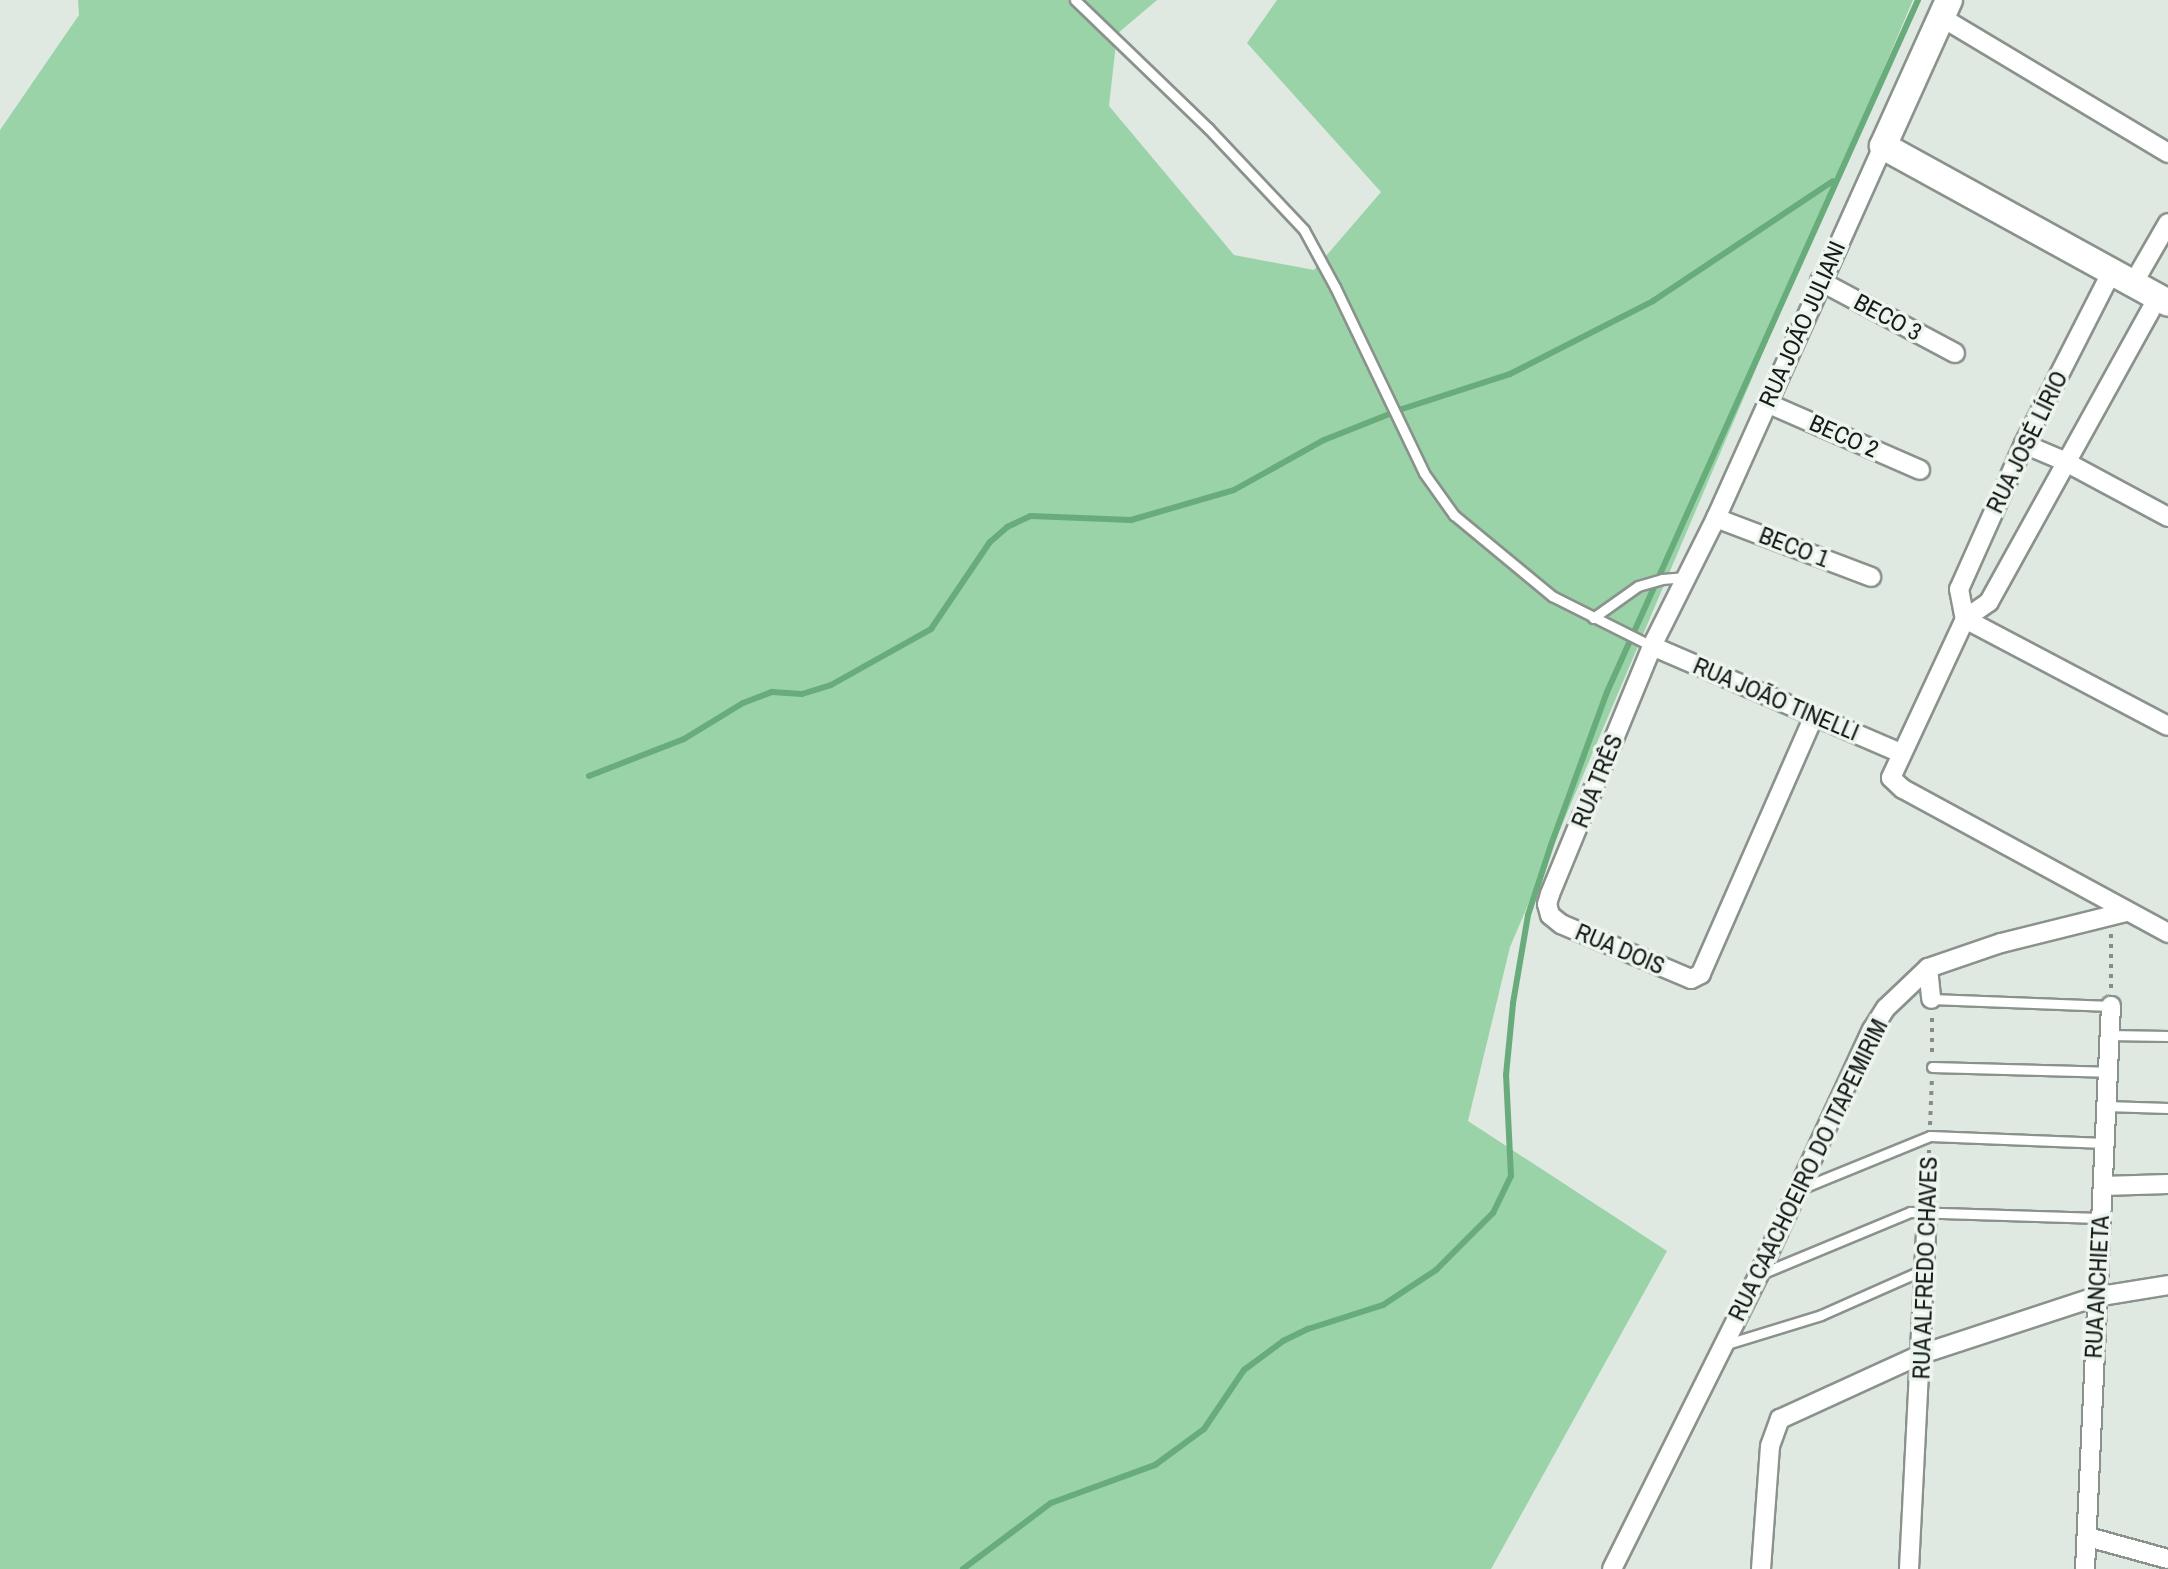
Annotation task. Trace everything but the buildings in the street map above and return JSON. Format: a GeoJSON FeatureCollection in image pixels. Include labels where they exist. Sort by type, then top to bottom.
{"type":"FeatureCollection","features":[{"type":"Feature","properties":{"kind":"main road","name":"RUA JOÃO JULIANI"},"geometry":{"type":"LineString","coordinates":[[1883,146],[1945,8]]}},
{"type":"Feature","properties":{"kind":"main road"},"geometry":{"type":"LineString","coordinates":[[1883,146],[2163,300]]}},
{"type":"Feature","properties":{"kind":"street"},"geometry":{"type":"LineString","coordinates":[[1945,8],[2168,153]]}},
{"type":"Feature","properties":{"kind":"street","name":"RUA JOÃO JULIANI"},"geometry":{"type":"LineString","coordinates":[[1652,646],[1716,518],[1883,146]]}},
{"type":"Feature","properties":{"kind":"street","name":"RUA JOSÉ LÍRIO"},"geometry":{"type":"LineString","coordinates":[[1965,619],[1959,589],[2024,444],[2123,276],[2168,223]]}},
{"type":"Feature","properties":{"kind":"street","name":"BECO 3"},"geometry":{"type":"LineString","coordinates":[[1820,281],[1955,353]]}},
{"type":"Feature","properties":{"kind":"street","name":"RUA JOSÉ LÍRIO"},"geometry":{"type":"LineString","coordinates":[[2119,913],[1903,789],[1891,778],[1965,619],[1989,602],[2064,461],[2163,300]]}},
{"type":"Feature","properties":{"kind":"street","name":"BECO 2"},"geometry":{"type":"LineString","coordinates":[[1767,403],[1920,470]]}},
{"type":"Feature","properties":{"kind":"street"},"geometry":{"type":"LineString","coordinates":[[2024,444],[2064,461],[2168,517]]}},
{"type":"Feature","properties":{"kind":"street","name":"BECO 1"},"geometry":{"type":"LineString","coordinates":[[1716,518],[1871,577]]}},
{"type":"Feature","properties":{"kind":"street"},"geometry":{"type":"LineString","coordinates":[[1965,619],[2168,726]]}},
{"type":"Feature","properties":{"kind":"street","name":"RUA JOÃO TINELLI"},"geometry":{"type":"LineString","coordinates":[[1652,646],[1900,753]]}},
{"type":"Feature","properties":{"kind":"street","name":"RUA TRÊS"},"geometry":{"type":"LineString","coordinates":[[1550,915],[1547,904],[1550,894],[1652,646]]}},
{"type":"Feature","properties":{"kind":"street","name":"RUA DOIS"},"geometry":{"type":"LineString","coordinates":[[1550,915],[1561,924],[1691,979],[1701,974],[1814,716]]}},
{"type":"Feature","properties":{"kind":"street"},"geometry":{"type":"LineString","coordinates":[[2119,913],[2168,933]]}},
{"type":"Feature","properties":{"kind":"street","name":"RUA CAACHOEIRO DO ITAPEMIRIM"},"geometry":{"type":"LineString","coordinates":[[1612,1569],[1759,1274],[1872,1030],[1902,990],[1928,968],[2001,943],[2119,913]]}},
{"type":"Feature","properties":{"kind":"street"},"geometry":{"type":"LineString","coordinates":[[1928,968],[1931,999]]}},
{"type":"Feature","properties":{"kind":"street","name":"RUA ANCHIETA"},"geometry":{"type":"LineString","coordinates":[[2085,1569],[2095,1297],[2111,1006]]}},
{"type":"Feature","properties":{"kind":"street"},"geometry":{"type":"LineString","coordinates":[[2103,1186],[2168,1184]]}},
{"type":"Feature","properties":{"kind":"street","name":"RUA ALFREDO CHAVES"},"geometry":{"type":"LineString","coordinates":[[1909,1569],[1927,1211]]}},
{"type":"Feature","properties":{"kind":"street"},"geometry":{"type":"LineString","coordinates":[[1761,1569],[1770,1446],[1780,1419],[1922,1354],[2095,1297],[2168,1285]]}},
{"type":"Feature","properties":{"kind":"street"},"geometry":{"type":"LineString","coordinates":[[2088,1537],[2168,1559]]}},
{"type":"Feature","properties":{"kind":"lane"},"geometry":{"type":"LineString","coordinates":[[1075,0],[1208,128],[1304,230],[1437,496],[1454,515],[1552,596],[1652,646]]}},
{"type":"Feature","properties":{"kind":"lane"},"geometry":{"type":"LineString","coordinates":[[1593,618],[1638,586],[1662,579],[1686,577]]}},
{"type":"Feature","properties":{"kind":"lane"},"geometry":{"type":"LineString","coordinates":[[1931,999],[2111,1006]]}},
{"type":"Feature","properties":{"kind":"lane"},"geometry":{"type":"LineString","coordinates":[[2108,1035],[2168,1036]]}},
{"type":"Feature","properties":{"kind":"lane"},"geometry":{"type":"LineString","coordinates":[[1932,1067],[2106,1072]]}},
{"type":"Feature","properties":{"kind":"lane"},"geometry":{"type":"LineString","coordinates":[[2105,1106],[2168,1108]]}},
{"type":"Feature","properties":{"kind":"lane"},"geometry":{"type":"LineString","coordinates":[[1800,1189],[1930,1136],[2105,1143]]}},
{"type":"Feature","properties":{"kind":"lane"},"geometry":{"type":"LineString","coordinates":[[1759,1274],[1900,1215],[1927,1211],[2100,1218]]}},
{"type":"Feature","properties":{"kind":"lane"},"geometry":{"type":"LineString","coordinates":[[1723,1345],[1821,1315],[1925,1269]]}},
{"type":"Feature","properties":{"kind":"path"},"geometry":{"type":"LineString","coordinates":[[2111,1006],[2119,913]]}},
{"type":"Feature","properties":{"kind":"path","name":"RUA ALFREDO CHAVES"},"geometry":{"type":"LineString","coordinates":[[1927,1211],[1931,999]]}},
{"type":"Feature","properties":{"kind":"green space"},"geometry":{"type":"Polygon","coordinates":[[[78,0],[1157,0],[1117,34],[1109,106],[1234,255],[1314,270],[1381,192],[1247,43],[1277,0],[1913,0],[1510,947],[1468,1121],[1667,1251],[1491,1569],[0,1569],[0,130],[79,15],[78,0]]]}},
{"type":"Feature","properties":{"kind":"waterway"},"geometry":{"type":"LineString","coordinates":[[963,1569],[1051,1503],[1155,1465],[1204,1429],[1244,1370],[1283,1341],[1308,1329],[1383,1305],[1436,1270],[1493,1213],[1511,1176],[1506,1075],[1513,1003],[1528,915],[1551,845],[1607,692],[1918,0]]}},
{"type":"Feature","properties":{"kind":"waterway"},"geometry":{"type":"LineString","coordinates":[[589,776],[684,739],[743,703],[772,692],[802,694],[831,685],[931,629],[990,542],[1007,527],[1031,516],[1131,520],[1234,490],[1324,440],[1402,409],[1510,374],[1653,301],[1833,181]]}}]}
